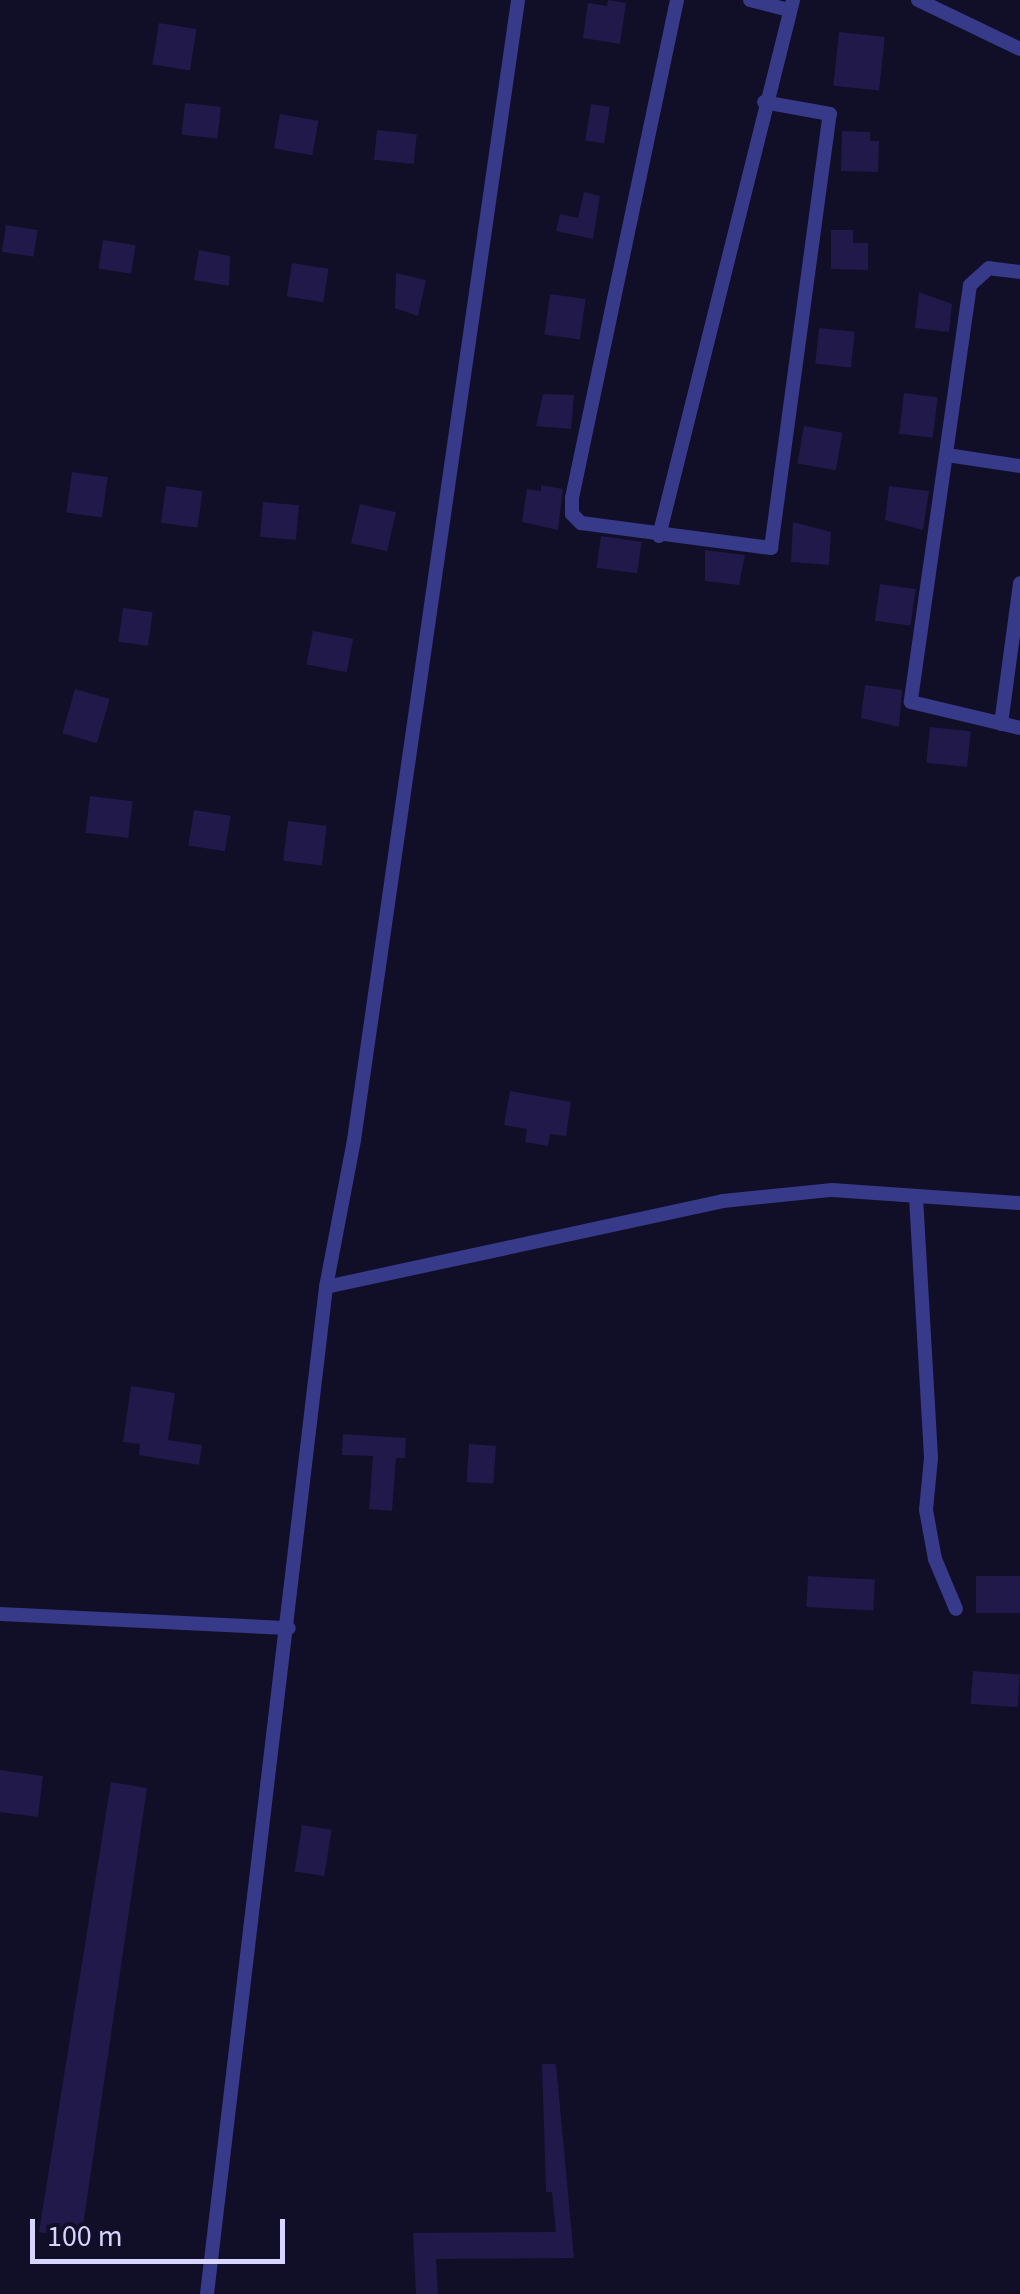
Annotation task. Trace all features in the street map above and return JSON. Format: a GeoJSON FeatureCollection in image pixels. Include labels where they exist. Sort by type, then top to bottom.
{"type":"FeatureCollection","features":[{"type":"Feature","properties":{"kind":"street"},"geometry":{"type":"LineString","coordinates":[[207,2294],[290,1628],[326,1287],[357,1120],[518,0]]}},
{"type":"Feature","properties":{"kind":"street"},"geometry":{"type":"LineString","coordinates":[[677,0],[572,498],[572,514],[582,523],[771,548],[830,114],[764,102]]}},
{"type":"Feature","properties":{"kind":"street"},"geometry":{"type":"LineString","coordinates":[[659,536],[791,5],[750,0]]}},
{"type":"Feature","properties":{"kind":"street"},"geometry":{"type":"LineString","coordinates":[[918,0],[1020,49]]}},
{"type":"Feature","properties":{"kind":"street"},"geometry":{"type":"LineString","coordinates":[[1020,272],[989,268],[970,285],[911,702],[1020,728]]}},
{"type":"Feature","properties":{"kind":"street"},"geometry":{"type":"LineString","coordinates":[[947,455],[1020,466]]}},
{"type":"Feature","properties":{"kind":"street"},"geometry":{"type":"LineString","coordinates":[[1002,724],[1020,583]]}},
{"type":"Feature","properties":{"kind":"street"},"geometry":{"type":"LineString","coordinates":[[326,1287],[723,1202],[832,1190],[1020,1203]]}},
{"type":"Feature","properties":{"kind":"street"},"geometry":{"type":"LineString","coordinates":[[916,1197],[931,1458],[926,1510],[935,1559],[956,1608]]}},
{"type":"Feature","properties":{"kind":"street"},"geometry":{"type":"LineString","coordinates":[[0,1614],[290,1628]]}},
{"type":"Feature","properties":{"kind":"building"},"geometry":{"type":"Polygon","coordinates":[[[608,0],[626,3],[620,44],[583,38],[588,3],[607,6],[608,0]]]}},
{"type":"Feature","properties":{"kind":"building"},"geometry":{"type":"Polygon","coordinates":[[[159,23],[197,29],[190,70],[152,64],[159,23]]]}},
{"type":"Feature","properties":{"kind":"building"},"geometry":{"type":"Polygon","coordinates":[[[839,32],[885,37],[879,91],[833,86],[839,32]]]}},
{"type":"Feature","properties":{"kind":"building"},"geometry":{"type":"Polygon","coordinates":[[[185,103],[221,107],[217,139],[182,135],[185,103]]]}},
{"type":"Feature","properties":{"kind":"building"},"geometry":{"type":"Polygon","coordinates":[[[591,104],[610,107],[604,144],[585,141],[591,104]]]}},
{"type":"Feature","properties":{"kind":"building"},"geometry":{"type":"Polygon","coordinates":[[[280,114],[318,121],[312,155],[274,148],[280,114]]]}},
{"type":"Feature","properties":{"kind":"building"},"geometry":{"type":"Polygon","coordinates":[[[377,130],[417,134],[414,164],[374,160],[377,130]]]}},
{"type":"Feature","properties":{"kind":"building"},"geometry":{"type":"Polygon","coordinates":[[[842,131],[870,132],[870,141],[879,141],[878,172],[841,171],[842,131]]]}},
{"type":"Feature","properties":{"kind":"building"},"geometry":{"type":"Polygon","coordinates":[[[584,192],[600,196],[593,239],[556,231],[560,214],[578,218],[584,192]]]}},
{"type":"Feature","properties":{"kind":"building"},"geometry":{"type":"Polygon","coordinates":[[[6,225],[38,230],[33,257],[2,252],[6,225]]]}},
{"type":"Feature","properties":{"kind":"building"},"geometry":{"type":"Polygon","coordinates":[[[831,230],[853,230],[853,243],[868,243],[868,270],[831,269],[831,230]]]}},
{"type":"Feature","properties":{"kind":"building"},"geometry":{"type":"Polygon","coordinates":[[[103,240],[136,245],[131,274],[98,269],[103,240]]]}},
{"type":"Feature","properties":{"kind":"building"},"geometry":{"type":"Polygon","coordinates":[[[199,250],[230,256],[229,286],[194,280],[199,250]]]}},
{"type":"Feature","properties":{"kind":"building"},"geometry":{"type":"Polygon","coordinates":[[[292,263],[329,269],[323,302],[287,297],[292,263]]]}},
{"type":"Feature","properties":{"kind":"building"},"geometry":{"type":"Polygon","coordinates":[[[396,273],[426,280],[418,316],[395,308],[396,273]]]}},
{"type":"Feature","properties":{"kind":"building"},"geometry":{"type":"Polygon","coordinates":[[[919,292],[952,304],[949,332],[915,328],[919,292]]]}},
{"type":"Feature","properties":{"kind":"building"},"geometry":{"type":"Polygon","coordinates":[[[550,294],[586,299],[580,340],[544,335],[550,294]]]}},
{"type":"Feature","properties":{"kind":"building"},"geometry":{"type":"Polygon","coordinates":[[[819,328],[855,332],[851,368],[815,364],[819,328]]]}},
{"type":"Feature","properties":{"kind":"building"},"geometry":{"type":"Polygon","coordinates":[[[904,393],[938,397],[933,438],[899,434],[904,393]]]}},
{"type":"Feature","properties":{"kind":"building"},"geometry":{"type":"Polygon","coordinates":[[[543,394],[574,395],[571,429],[536,426],[543,394]]]}},
{"type":"Feature","properties":{"kind":"building"},"geometry":{"type":"Polygon","coordinates":[[[804,426],[842,433],[836,470],[797,463],[804,426]]]}},
{"type":"Feature","properties":{"kind":"building"},"geometry":{"type":"Polygon","coordinates":[[[72,472],[108,477],[102,518],[66,513],[72,472]]]}},
{"type":"Feature","properties":{"kind":"building"},"geometry":{"type":"Polygon","coordinates":[[[541,485],[563,489],[558,530],[522,522],[527,489],[541,491],[541,485]]]}},
{"type":"Feature","properties":{"kind":"building"},"geometry":{"type":"Polygon","coordinates":[[[166,486],[203,491],[197,528],[161,523],[166,486]]]}},
{"type":"Feature","properties":{"kind":"building"},"geometry":{"type":"Polygon","coordinates":[[[889,486],[929,491],[923,530],[885,520],[889,486]]]}},
{"type":"Feature","properties":{"kind":"building"},"geometry":{"type":"Polygon","coordinates":[[[263,502],[299,505],[296,540],[260,537],[263,502]]]}},
{"type":"Feature","properties":{"kind":"building"},"geometry":{"type":"Polygon","coordinates":[[[360,504],[396,512],[387,551],[351,543],[360,504]]]}},
{"type":"Feature","properties":{"kind":"building"},"geometry":{"type":"Polygon","coordinates":[[[793,522],[831,532],[829,565],[791,562],[793,522]]]}},
{"type":"Feature","properties":{"kind":"building"},"geometry":{"type":"Polygon","coordinates":[[[601,536],[642,542],[637,573],[597,568],[601,536]]]}},
{"type":"Feature","properties":{"kind":"building"},"geometry":{"type":"Polygon","coordinates":[[[705,550],[745,555],[739,585],[705,581],[705,550]]]}},
{"type":"Feature","properties":{"kind":"building"},"geometry":{"type":"Polygon","coordinates":[[[880,584],[916,589],[911,626],[875,621],[880,584]]]}},
{"type":"Feature","properties":{"kind":"building"},"geometry":{"type":"Polygon","coordinates":[[[123,608],[153,612],[148,646],[118,642],[123,608]]]}},
{"type":"Feature","properties":{"kind":"building"},"geometry":{"type":"Polygon","coordinates":[[[313,631],[353,639],[347,672],[307,664],[313,631]]]}},
{"type":"Feature","properties":{"kind":"building"},"geometry":{"type":"Polygon","coordinates":[[[865,685],[902,690],[899,727],[861,718],[865,685]]]}},
{"type":"Feature","properties":{"kind":"building"},"geometry":{"type":"Polygon","coordinates":[[[75,689],[110,699],[97,743],[62,733],[75,689]]]}},
{"type":"Feature","properties":{"kind":"building"},"geometry":{"type":"Polygon","coordinates":[[[930,727],[971,731],[967,767],[926,763],[930,727]]]}},
{"type":"Feature","properties":{"kind":"building"},"geometry":{"type":"Polygon","coordinates":[[[90,796],[133,801],[128,838],[85,833],[90,796]]]}},
{"type":"Feature","properties":{"kind":"building"},"geometry":{"type":"Polygon","coordinates":[[[194,810],[231,816],[225,851],[188,846],[194,810]]]}},
{"type":"Feature","properties":{"kind":"building"},"geometry":{"type":"Polygon","coordinates":[[[288,821],[327,826],[322,865],[283,861],[288,821]]]}},
{"type":"Feature","properties":{"kind":"building"},"geometry":{"type":"Polygon","coordinates":[[[510,1091],[571,1102],[566,1136],[550,1134],[548,1146],[525,1142],[527,1129],[504,1125],[510,1091]]]}},
{"type":"Feature","properties":{"kind":"building"},"geometry":{"type":"Polygon","coordinates":[[[131,1386],[175,1393],[168,1440],[202,1445],[199,1465],[139,1455],[140,1444],[123,1442],[131,1386]]]}},
{"type":"Feature","properties":{"kind":"building"},"geometry":{"type":"Polygon","coordinates":[[[343,1434],[406,1438],[405,1458],[396,1458],[392,1511],[369,1509],[373,1456],[342,1455],[343,1434]]]}},
{"type":"Feature","properties":{"kind":"building"},"geometry":{"type":"Polygon","coordinates":[[[469,1444],[496,1446],[493,1484],[466,1482],[469,1444]]]}},
{"type":"Feature","properties":{"kind":"building"},"geometry":{"type":"Polygon","coordinates":[[[808,1576],[875,1580],[873,1610],[806,1607],[808,1576]]]}},
{"type":"Feature","properties":{"kind":"building"},"geometry":{"type":"Polygon","coordinates":[[[976,1576],[1020,1576],[1020,1613],[976,1613],[976,1576]]]}},
{"type":"Feature","properties":{"kind":"building"},"geometry":{"type":"Polygon","coordinates":[[[973,1671],[1020,1674],[1018,1707],[971,1704],[973,1671]]]}},
{"type":"Feature","properties":{"kind":"building"},"geometry":{"type":"Polygon","coordinates":[[[0,1770],[43,1776],[38,1817],[0,1812],[0,1770]]]}},
{"type":"Feature","properties":{"kind":"building"},"geometry":{"type":"Polygon","coordinates":[[[111,1782],[147,1788],[81,2240],[39,2232],[111,1782]]]}},
{"type":"Feature","properties":{"kind":"building"},"geometry":{"type":"Polygon","coordinates":[[[302,1825],[332,1830],[324,1876],[295,1871],[302,1825]]]}},
{"type":"Feature","properties":{"kind":"building"},"geometry":{"type":"Polygon","coordinates":[[[542,2064],[556,2064],[574,2258],[436,2259],[438,2294],[416,2294],[413,2233],[556,2232],[552,2192],[546,2192],[542,2064]]]}}]}
